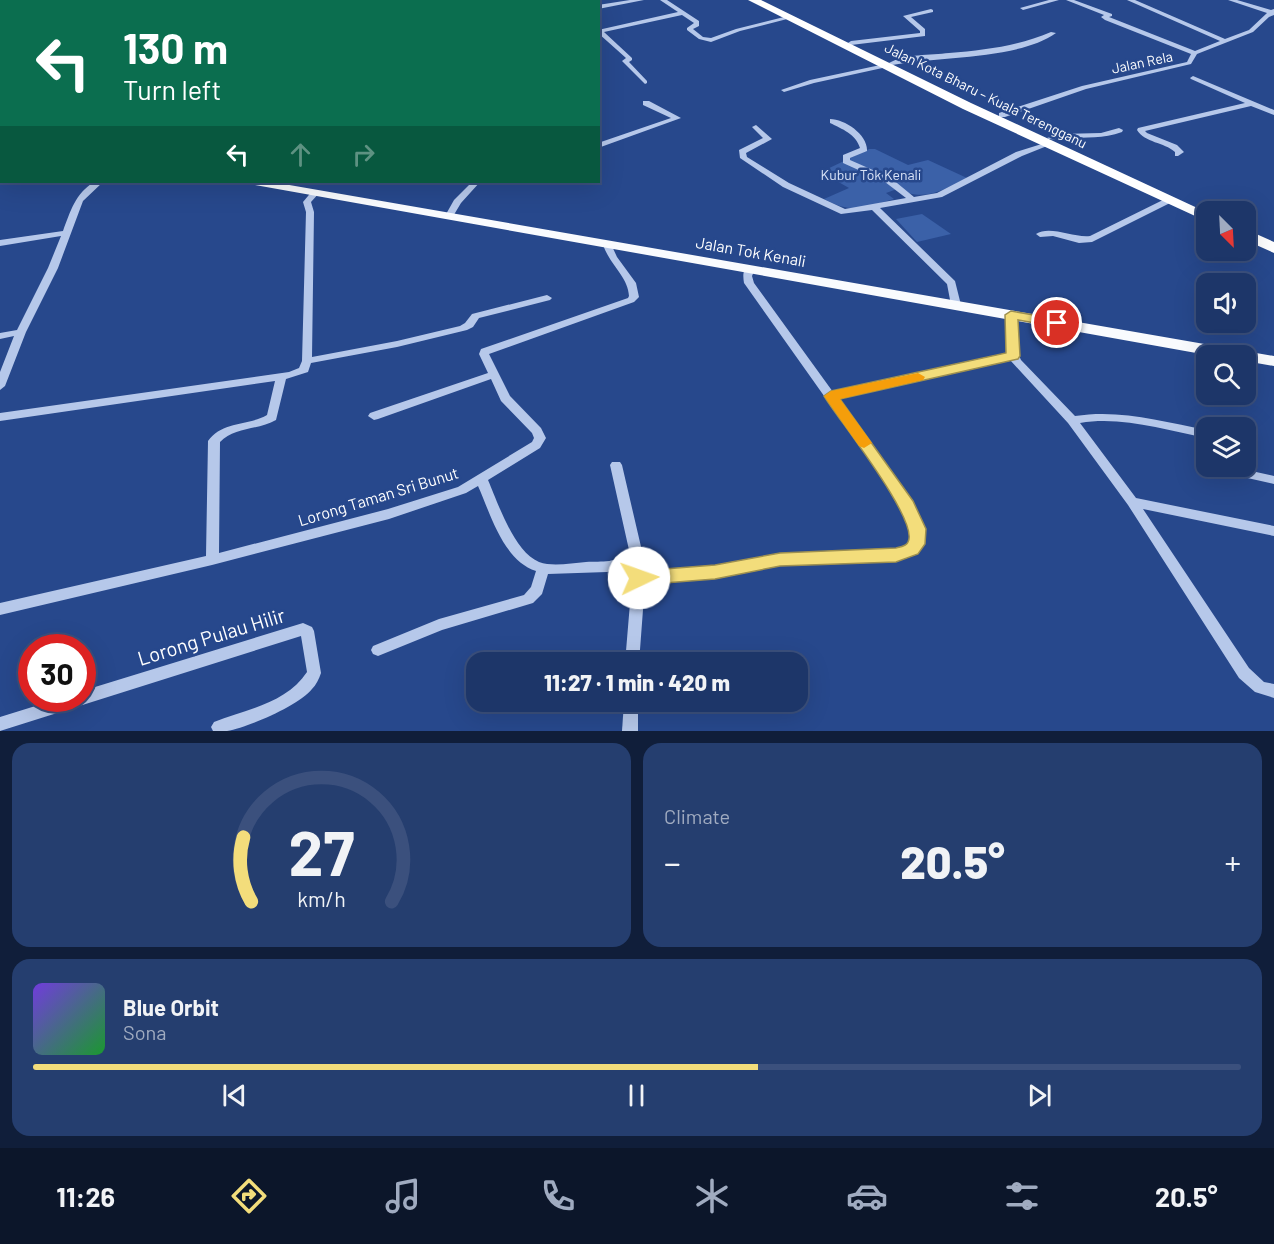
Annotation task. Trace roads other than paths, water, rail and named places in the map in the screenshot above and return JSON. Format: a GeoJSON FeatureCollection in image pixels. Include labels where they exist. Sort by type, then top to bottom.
{"type":"FeatureCollection","features":[{"type":"Feature","properties":{"kind":"highway","name":"Jalan Kota Bharu – Kuala Terengganu"},"geometry":{"type":"LineString","coordinates":[[753,0],[1002,115],[1049,141],[1196,205]]}},
{"type":"Feature","properties":{"kind":"highway","name":"Jalan Kota Bharu – Kuala Terengganu"},"geometry":{"type":"LineString","coordinates":[[765,0],[889,64],[1196,212]]}},
{"type":"Feature","properties":{"kind":"highway"},"geometry":{"type":"LineString","coordinates":[[1256,231],[1274,239]]}},
{"type":"Feature","properties":{"kind":"highway"},"geometry":{"type":"LineString","coordinates":[[1256,239],[1274,248]]}},
{"type":"Feature","properties":{"kind":"main road","name":"Jalan Tok Kenali"},"geometry":{"type":"LineString","coordinates":[[261,183],[1196,348]]}},
{"type":"Feature","properties":{"kind":"main road","name":"Jalan Tok Kenali"},"geometry":{"type":"LineString","coordinates":[[1256,358],[1274,361]]}},
{"type":"Feature","properties":{"kind":"street"},"geometry":{"type":"LineString","coordinates":[[600,8],[641,0]]}},
{"type":"Feature","properties":{"kind":"street"},"geometry":{"type":"LineString","coordinates":[[663,0],[698,23],[689,29],[701,38],[711,40],[738,30],[788,18]]}},
{"type":"Feature","properties":{"kind":"street"},"geometry":{"type":"LineString","coordinates":[[1023,8],[1056,0]]}},
{"type":"Feature","properties":{"kind":"street"},"geometry":{"type":"LineString","coordinates":[[1069,0],[1110,15],[1104,17],[1107,19],[1195,53]]}},
{"type":"Feature","properties":{"kind":"street"},"geometry":{"type":"LineString","coordinates":[[1130,0],[1225,41]]}},
{"type":"Feature","properties":{"kind":"street"},"geometry":{"type":"LineString","coordinates":[[1232,0],[1273,12]]}},
{"type":"Feature","properties":{"kind":"street"},"geometry":{"type":"LineString","coordinates":[[851,43],[923,35],[923,30],[906,16],[931,11]]}},
{"type":"Feature","properties":{"kind":"street","name":"Jalan Rela"},"geometry":{"type":"LineString","coordinates":[[1002,115],[1084,87],[1184,65],[1192,61],[1195,53],[1251,31],[1260,19],[1273,12]]}},
{"type":"Feature","properties":{"kind":"street"},"geometry":{"type":"LineString","coordinates":[[645,82],[627,64],[626,61],[630,60],[600,31],[681,13]]}},
{"type":"Feature","properties":{"kind":"street"},"geometry":{"type":"LineString","coordinates":[[784,90],[812,81],[889,64],[993,50],[1044,38],[1053,33]]}},
{"type":"Feature","properties":{"kind":"street"},"geometry":{"type":"LineString","coordinates":[[1192,78],[1250,104],[1271,110]]}},
{"type":"Feature","properties":{"kind":"street"},"geometry":{"type":"LineString","coordinates":[[600,145],[676,118],[646,103]]}},
{"type":"Feature","properties":{"kind":"street"},"geometry":{"type":"LineString","coordinates":[[1178,154],[1180,152],[1174,147],[1144,135],[1141,130],[1250,104]]}},
{"type":"Feature","properties":{"kind":"street"},"geometry":{"type":"LineString","coordinates":[[833,120],[860,138],[864,144],[864,149],[846,157],[846,160],[888,180],[913,200]]}},
{"type":"Feature","properties":{"kind":"street"},"geometry":{"type":"LineString","coordinates":[[756,127],[768,139],[742,152],[744,158],[774,178],[836,210],[852,212],[913,200],[952,189],[1019,154],[1069,134],[1101,137],[1119,130]]}},
{"type":"Feature","properties":{"kind":"street"},"geometry":{"type":"LineString","coordinates":[[0,386],[21,332],[53,268],[79,200],[98,183]]}},
{"type":"Feature","properties":{"kind":"street"},"geometry":{"type":"LineString","coordinates":[[449,216],[457,202],[475,183]]}},
{"type":"Feature","properties":{"kind":"street"},"geometry":{"type":"LineString","coordinates":[[0,417],[281,376],[304,370],[307,361],[310,212],[307,201],[316,192]]}},
{"type":"Feature","properties":{"kind":"street"},"geometry":{"type":"LineString","coordinates":[[1040,234],[1053,233],[1079,240],[1092,239],[1169,200]]}},
{"type":"Feature","properties":{"kind":"street"},"geometry":{"type":"LineString","coordinates":[[875,208],[952,283],[956,305]]}},
{"type":"Feature","properties":{"kind":"street"},"geometry":{"type":"LineString","coordinates":[[0,243],[66,233]]}},
{"type":"Feature","properties":{"kind":"street","name":"Lorong Taman Sri Bunut"},"geometry":{"type":"LineString","coordinates":[[0,609],[212,560],[389,514],[462,490],[481,479],[536,445],[540,438],[537,431],[505,398],[484,354],[487,349],[625,303],[634,297],[633,288],[609,252],[607,244]]}},
{"type":"Feature","properties":{"kind":"street"},"geometry":{"type":"LineString","coordinates":[[639,578],[715,572],[780,559],[896,555],[912,549],[917,544],[918,529],[905,501],[750,283],[747,276],[750,269]]}},
{"type":"Feature","properties":{"kind":"street"},"geometry":{"type":"LineString","coordinates":[[307,361],[397,344],[463,328],[469,325],[475,316],[547,298]]}},
{"type":"Feature","properties":{"kind":"street"},"geometry":{"type":"LineString","coordinates":[[1011,315],[1013,356],[1072,420],[1132,502],[1244,673],[1260,687],[1274,691]]}},
{"type":"Feature","properties":{"kind":"street"},"geometry":{"type":"LineString","coordinates":[[0,336],[21,332]]}},
{"type":"Feature","properties":{"kind":"street"},"geometry":{"type":"LineString","coordinates":[[831,396],[1013,356]]}},
{"type":"Feature","properties":{"kind":"street"},"geometry":{"type":"LineString","coordinates":[[374,416],[494,374]]}},
{"type":"Feature","properties":{"kind":"street"},"geometry":{"type":"LineString","coordinates":[[212,560],[214,441],[226,432],[257,425],[272,417],[281,376]]}},
{"type":"Feature","properties":{"kind":"street"},"geometry":{"type":"LineString","coordinates":[[1072,420],[1091,416],[1119,418],[1196,432]]}},
{"type":"Feature","properties":{"kind":"street"},"geometry":{"type":"LineString","coordinates":[[481,479],[516,551],[527,562],[543,568],[610,567],[628,561],[633,556],[636,545],[616,465]]}},
{"type":"Feature","properties":{"kind":"street"},"geometry":{"type":"LineString","coordinates":[[1256,476],[1274,480]]}},
{"type":"Feature","properties":{"kind":"street"},"geometry":{"type":"LineString","coordinates":[[1132,502],[1274,531]]}},
{"type":"Feature","properties":{"kind":"street"},"geometry":{"type":"LineString","coordinates":[[628,561],[639,578],[633,652]]}},
{"type":"Feature","properties":{"kind":"street"},"geometry":{"type":"LineString","coordinates":[[378,650],[439,625],[528,599],[537,590],[543,568]]}},
{"type":"Feature","properties":{"kind":"street","name":"Lorong Pulau Hilir"},"geometry":{"type":"LineString","coordinates":[[96,694],[303,629],[307,631],[314,673],[303,688],[290,700],[219,727]]}},
{"type":"Feature","properties":{"kind":"street","name":"Lorong Pulau Hilir"},"geometry":{"type":"LineString","coordinates":[[0,724],[39,712]]}},
{"type":"Feature","properties":{"kind":"street"},"geometry":{"type":"LineString","coordinates":[[630,731],[631,712]]}},
{"type":"Feature","properties":{"kind":"park label","name":"Kubur Tok Kenali"},"geometry":{"type":"Point","coordinates":[871,174]}}]}
